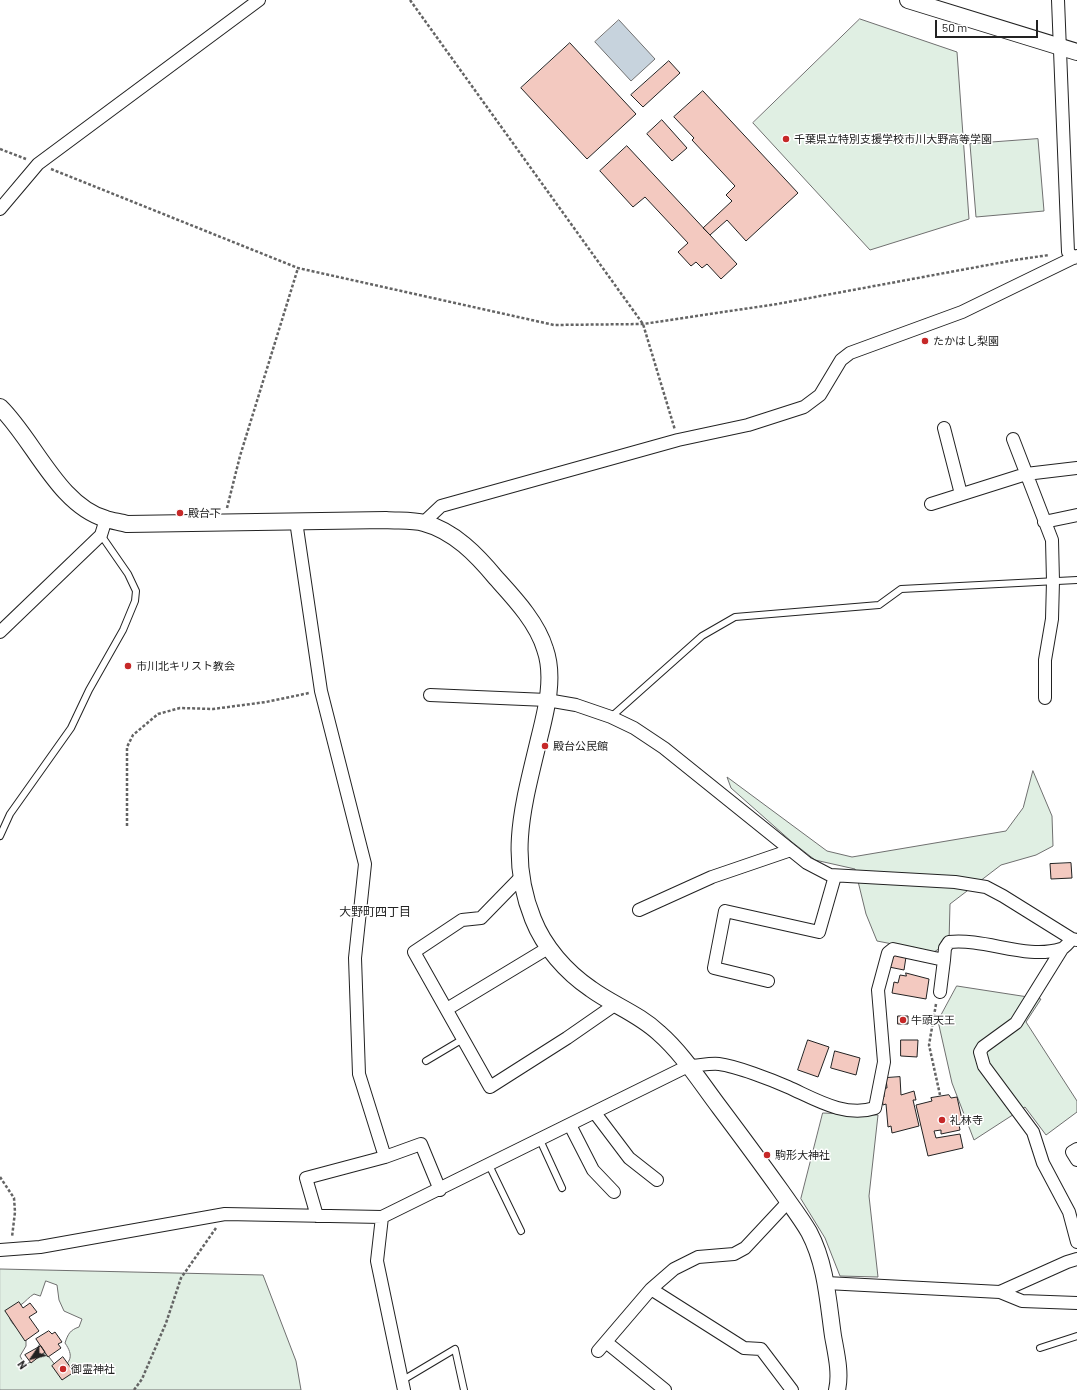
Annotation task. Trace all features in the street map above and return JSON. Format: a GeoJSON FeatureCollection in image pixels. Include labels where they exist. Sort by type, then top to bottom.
{"type":"FeatureCollection","features":[{"type":"Feature","properties":{"kind":"street"},"geometry":{"type":"LineString","coordinates":[[0,210],[38,164],[259,0]]}},
{"type":"Feature","properties":{"kind":"street"},"geometry":{"type":"LineString","coordinates":[[908,0],[1077,52]]}},
{"type":"Feature","properties":{"kind":"street"},"geometry":{"type":"LineString","coordinates":[[423,523],[441,506],[678,440],[748,425],[804,407],[820,395],[841,360],[850,353],[962,312],[1073,255],[1058,0]]}},
{"type":"Feature","properties":{"kind":"street"},"geometry":{"type":"LineString","coordinates":[[0,407],[69,495],[87,510],[106,520],[127,524],[386,520],[423,523],[450,534],[481,559],[531,622],[545,648],[549,673],[547,700],[524,800],[518,845],[520,878],[533,920],[548,948],[567,969],[592,990],[637,1015],[660,1033],[688,1066],[753,1152],[808,1231],[820,1257],[826,1283],[839,1384],[837,1390]]}},
{"type":"Feature","properties":{"kind":"street"},"geometry":{"type":"LineString","coordinates":[[944,428],[961,494]]}},
{"type":"Feature","properties":{"kind":"street"},"geometry":{"type":"LineString","coordinates":[[1013,438],[1052,540],[1054,581],[1052,619],[1045,660],[1045,698]]}},
{"type":"Feature","properties":{"kind":"street"},"geometry":{"type":"LineString","coordinates":[[931,504],[1026,474],[1077,468]]}},
{"type":"Feature","properties":{"kind":"street"},"geometry":{"type":"LineString","coordinates":[[1044,522],[1077,515]]}},
{"type":"Feature","properties":{"kind":"street"},"geometry":{"type":"LineString","coordinates":[[0,632],[101,535],[106,520]]}},
{"type":"Feature","properties":{"kind":"street"},"geometry":{"type":"LineString","coordinates":[[296,521],[322,691],[365,864],[355,958],[359,1074],[385,1157]]}},
{"type":"Feature","properties":{"kind":"street"},"geometry":{"type":"LineString","coordinates":[[430,695],[547,700],[576,705],[611,717],[634,728],[664,748],[807,863],[830,875],[955,882],[986,887],[1075,940],[1062,949],[1016,1023],[983,1047],[980,1052],[984,1066],[1033,1132],[1043,1163],[1069,1212],[1077,1242]]}},
{"type":"Feature","properties":{"kind":"street"},"geometry":{"type":"LineString","coordinates":[[639,910],[712,877],[774,858],[791,850]]}},
{"type":"Feature","properties":{"kind":"street"},"geometry":{"type":"LineString","coordinates":[[768,981],[714,968],[725,911],[819,932],[836,876]]}},
{"type":"Feature","properties":{"kind":"street"},"geometry":{"type":"LineString","coordinates":[[520,878],[481,918],[462,920],[414,952],[490,1087],[567,1038],[616,1004]]}},
{"type":"Feature","properties":{"kind":"street"},"geometry":{"type":"LineString","coordinates":[[940,992],[945,948],[949,942],[962,940],[1034,952],[1062,949]]}},
{"type":"Feature","properties":{"kind":"street"},"geometry":{"type":"LineString","coordinates":[[447,1009],[548,948]]}},
{"type":"Feature","properties":{"kind":"street"},"geometry":{"type":"LineString","coordinates":[[6,1249],[40,1247],[225,1214],[382,1217],[440,1190],[688,1066],[718,1064],[763,1078],[826,1104],[855,1112],[875,1108],[884,1062],[878,990],[888,953],[893,949],[944,960]]}},
{"type":"Feature","properties":{"kind":"street"},"geometry":{"type":"LineString","coordinates":[[595,1113],[629,1158],[657,1180]]}},
{"type":"Feature","properties":{"kind":"street"},"geometry":{"type":"LineString","coordinates":[[570,1125],[592,1170],[614,1192]]}},
{"type":"Feature","properties":{"kind":"street"},"geometry":{"type":"LineString","coordinates":[[317,1216],[306,1178],[385,1157],[421,1144],[440,1190]]}},
{"type":"Feature","properties":{"kind":"street"},"geometry":{"type":"LineString","coordinates":[[1077,1149],[1072,1152],[1077,1160]]}},
{"type":"Feature","properties":{"kind":"street"},"geometry":{"type":"LineString","coordinates":[[665,1390],[602,1346],[651,1290],[674,1269],[698,1257],[734,1254],[746,1248],[788,1202]]}},
{"type":"Feature","properties":{"kind":"street"},"geometry":{"type":"LineString","coordinates":[[382,1217],[377,1261],[403,1385]]}},
{"type":"Feature","properties":{"kind":"street"},"geometry":{"type":"LineString","coordinates":[[1000,1292],[1077,1259]]}},
{"type":"Feature","properties":{"kind":"street"},"geometry":{"type":"LineString","coordinates":[[826,1283],[1000,1292],[1022,1302],[1077,1303]]}},
{"type":"Feature","properties":{"kind":"street"},"geometry":{"type":"LineString","coordinates":[[651,1290],[744,1348],[762,1349],[792,1390]]}},
{"type":"Feature","properties":{"kind":"lane"},"geometry":{"type":"LineString","coordinates":[[0,836],[10,814],[71,728],[123,630],[135,601],[136,591],[128,574],[101,535]]}},
{"type":"Feature","properties":{"kind":"lane"},"geometry":{"type":"LineString","coordinates":[[611,717],[702,636],[735,617],[878,605],[901,589],[1077,580]]}},
{"type":"Feature","properties":{"kind":"lane"},"geometry":{"type":"LineString","coordinates":[[426,1061],[463,1039]]}},
{"type":"Feature","properties":{"kind":"lane"},"geometry":{"type":"LineString","coordinates":[[540,1140],[562,1188]]}},
{"type":"Feature","properties":{"kind":"lane"},"geometry":{"type":"LineString","coordinates":[[489,1165],[521,1231]]}},
{"type":"Feature","properties":{"kind":"lane"},"geometry":{"type":"LineString","coordinates":[[1040,1348],[1077,1336]]}},
{"type":"Feature","properties":{"kind":"lane"},"geometry":{"type":"LineString","coordinates":[[403,1385],[455,1349],[464,1390]]}},
{"type":"Feature","properties":{"kind":"path"},"geometry":{"type":"LineString","coordinates":[[410,0],[643,324],[678,440]]}},
{"type":"Feature","properties":{"kind":"path"},"geometry":{"type":"LineString","coordinates":[[0,149],[298,268],[554,325],[643,324],[777,304],[1015,260],[1073,255]]}},
{"type":"Feature","properties":{"kind":"path"},"geometry":{"type":"LineString","coordinates":[[223,522],[240,456],[298,268]]}},
{"type":"Feature","properties":{"kind":"path"},"geometry":{"type":"LineString","coordinates":[[127,826],[127,748],[133,735],[158,714],[180,708],[213,709],[258,703],[322,691]]}},
{"type":"Feature","properties":{"kind":"path"},"geometry":{"type":"LineString","coordinates":[[940,992],[937,997],[929,1046],[940,1095]]}},
{"type":"Feature","properties":{"kind":"path"},"geometry":{"type":"LineString","coordinates":[[0,1177],[14,1198],[15,1212],[6,1249]]}},
{"type":"Feature","properties":{"kind":"path"},"geometry":{"type":"LineString","coordinates":[[134,1390],[142,1379],[166,1323],[181,1278],[225,1214]]}},
{"type":"Feature","properties":{"kind":"green space"},"geometry":{"type":"Polygon","coordinates":[[[860,19],[957,52],[969,219],[870,250],[753,123],[860,19]]]}},
{"type":"Feature","properties":{"kind":"green space"},"geometry":{"type":"Polygon","coordinates":[[[1038,139],[1044,211],[976,217],[970,144],[1038,139]]]}},
{"type":"Feature","properties":{"kind":"green space"},"geometry":{"type":"Polygon","coordinates":[[[1033,771],[1052,816],[1053,846],[1036,855],[1001,865],[950,904],[949,942],[934,952],[877,941],[866,914],[855,869],[815,860],[792,842],[731,788],[727,777],[827,851],[852,857],[1006,831],[1023,808],[1033,771]]]}},
{"type":"Feature","properties":{"kind":"green space"},"geometry":{"type":"Polygon","coordinates":[[[957,986],[1041,999],[1026,1022],[1077,1101],[1077,1112],[1046,1135],[1025,1107],[974,1140],[952,1083],[938,1021],[957,986]]]}},
{"type":"Feature","properties":{"kind":"green space"},"geometry":{"type":"Polygon","coordinates":[[[823,1113],[878,1115],[869,1196],[878,1277],[840,1276],[825,1238],[801,1199],[823,1113]]]}},
{"type":"Feature","properties":{"kind":"green space"},"geometry":{"type":"Polygon","coordinates":[[[0,1269],[263,1275],[296,1361],[301,1390],[0,1390],[0,1269]],[[46,1281],[40,1296],[34,1294],[13,1309],[9,1314],[14,1325],[26,1336],[26,1346],[20,1356],[25,1365],[46,1353],[59,1370],[69,1361],[70,1352],[65,1343],[70,1333],[79,1327],[82,1319],[64,1311],[59,1300],[57,1285],[46,1281]]]}},
{"type":"Feature","properties":{"kind":"shaded area"},"geometry":{"type":"Polygon","coordinates":[[[619,20],[655,59],[631,81],[595,42],[619,20]]]}},
{"type":"Feature","properties":{"kind":"building"},"geometry":{"type":"Polygon","coordinates":[[[570,43],[636,114],[587,159],[521,88],[570,43]]]}},
{"type":"Feature","properties":{"kind":"building"},"geometry":{"type":"Polygon","coordinates":[[[669,61],[680,73],[643,107],[631,95],[669,61]]]}},
{"type":"Feature","properties":{"kind":"building"},"geometry":{"type":"Polygon","coordinates":[[[703,91],[798,193],[746,241],[727,220],[710,235],[703,228],[732,201],[726,195],[735,186],[692,140],[694,138],[674,117],[703,91]]]}},
{"type":"Feature","properties":{"kind":"building"},"geometry":{"type":"Polygon","coordinates":[[[662,120],[687,148],[672,161],[647,134],[662,120]]]}},
{"type":"Feature","properties":{"kind":"building"},"geometry":{"type":"Polygon","coordinates":[[[627,146],[737,264],[721,279],[707,264],[702,268],[696,262],[691,266],[678,252],[688,243],[645,197],[633,207],[600,171],[627,146]]]}},
{"type":"Feature","properties":{"kind":"building"},"geometry":{"type":"Polygon","coordinates":[[[1071,863],[1072,878],[1051,879],[1050,864],[1071,863]]]}},
{"type":"Feature","properties":{"kind":"building"},"geometry":{"type":"Polygon","coordinates":[[[892,954],[906,957],[904,970],[889,967],[892,954]]]}},
{"type":"Feature","properties":{"kind":"building"},"geometry":{"type":"Polygon","coordinates":[[[906,973],[929,979],[926,999],[892,993],[894,982],[898,983],[900,975],[906,976],[906,973]]]}},
{"type":"Feature","properties":{"kind":"building"},"geometry":{"type":"Polygon","coordinates":[[[898,1016],[908,1016],[908,1024],[898,1024],[898,1016]]]}},
{"type":"Feature","properties":{"kind":"building"},"geometry":{"type":"Polygon","coordinates":[[[808,1040],[829,1047],[818,1077],[798,1070],[808,1040]]]}},
{"type":"Feature","properties":{"kind":"building"},"geometry":{"type":"Polygon","coordinates":[[[901,1040],[918,1040],[917,1057],[901,1056],[901,1040]]]}},
{"type":"Feature","properties":{"kind":"building"},"geometry":{"type":"Polygon","coordinates":[[[835,1051],[860,1058],[856,1075],[831,1068],[835,1051]]]}},
{"type":"Feature","properties":{"kind":"building"},"geometry":{"type":"Polygon","coordinates":[[[900,1077],[901,1095],[914,1091],[916,1100],[913,1100],[919,1126],[892,1133],[891,1126],[888,1127],[886,1104],[883,1105],[882,1098],[884,1097],[884,1088],[887,1088],[886,1078],[900,1077]]]}},
{"type":"Feature","properties":{"kind":"building"},"geometry":{"type":"Polygon","coordinates":[[[949,1095],[951,1098],[957,1097],[963,1124],[959,1125],[960,1130],[941,1134],[941,1130],[934,1131],[936,1138],[960,1134],[963,1148],[928,1156],[916,1105],[932,1101],[931,1098],[949,1095]]]}},
{"type":"Feature","properties":{"kind":"building"},"geometry":{"type":"Polygon","coordinates":[[[19,1302],[23,1308],[30,1303],[37,1312],[29,1317],[39,1331],[25,1341],[5,1311],[19,1302]]]}},
{"type":"Feature","properties":{"kind":"building"},"geometry":{"type":"Polygon","coordinates":[[[49,1331],[52,1334],[55,1332],[62,1342],[58,1344],[61,1348],[48,1357],[36,1339],[49,1331]]]}},
{"type":"Feature","properties":{"kind":"building"},"geometry":{"type":"Polygon","coordinates":[[[41,1346],[45,1352],[31,1363],[25,1355],[41,1346]]]}},
{"type":"Feature","properties":{"kind":"building","name":"御霊神社"},"geometry":{"type":"Polygon","coordinates":[[[63,1357],[74,1372],[62,1380],[52,1366],[63,1357]]]}},
{"type":"Feature","properties":{"kind":"place","name":"千葉県立特別支援学校市川大野高等学園"},"geometry":{"type":"Point","coordinates":[786,139]}},
{"type":"Feature","properties":{"kind":"place","name":"たかはし梨園"},"geometry":{"type":"Point","coordinates":[925,341]}},
{"type":"Feature","properties":{"kind":"place","name":"殿台下"},"geometry":{"type":"Point","coordinates":[180,513]}},
{"type":"Feature","properties":{"kind":"place","name":"市川北キリスト教会"},"geometry":{"type":"Point","coordinates":[128,666]}},
{"type":"Feature","properties":{"kind":"place","name":"殿台公民館"},"geometry":{"type":"Point","coordinates":[545,746]}},
{"type":"Feature","properties":{"kind":"place","name":"牛頭天王"},"geometry":{"type":"Point","coordinates":[903,1020]}},
{"type":"Feature","properties":{"kind":"place","name":"礼林寺"},"geometry":{"type":"Point","coordinates":[942,1120]}},
{"type":"Feature","properties":{"kind":"place","name":"駒形大神社"},"geometry":{"type":"Point","coordinates":[767,1155]}},
{"type":"Feature","properties":{"kind":"place","name":"御霊神社"},"geometry":{"type":"Point","coordinates":[63,1369]}},
{"type":"Feature","properties":{"kind":"district","name":"大野町四丁目"},"geometry":{"type":"Point","coordinates":[375,912]}}]}
